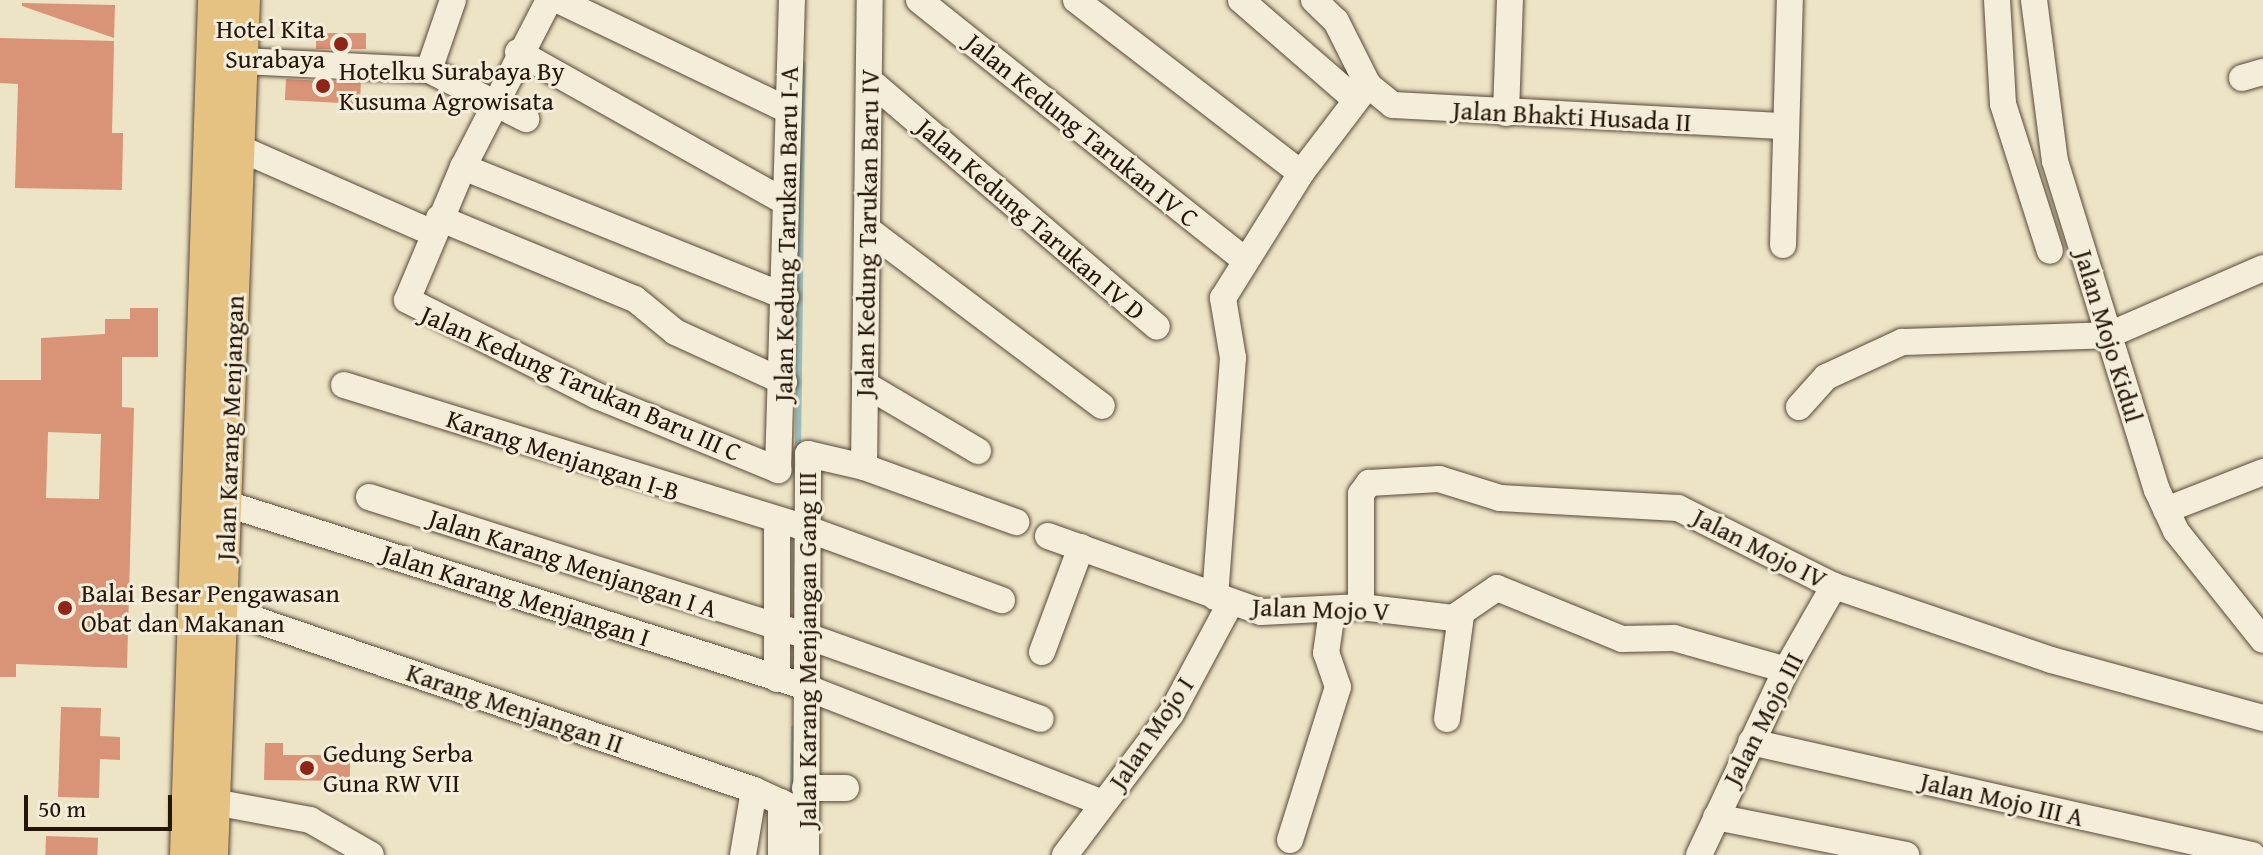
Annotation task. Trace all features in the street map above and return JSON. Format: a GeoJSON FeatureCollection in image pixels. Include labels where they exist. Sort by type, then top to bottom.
{"type":"FeatureCollection","features":[{"type":"Feature","properties":{"kind":"main road","name":"Jalan Karang Menjangan"},"geometry":{"type":"LineString","coordinates":[[212,855],[214,802],[206,680],[214,0]]}},
{"type":"Feature","properties":{"kind":"main road","name":"Jalan Karang Menjangan"},"geometry":{"type":"LineString","coordinates":[[186,855],[206,680],[224,609],[244,0]]}},
{"type":"Feature","properties":{"kind":"street"},"geometry":{"type":"LineString","coordinates":[[429,70],[453,0]]}},
{"type":"Feature","properties":{"kind":"street"},"geometry":{"type":"LineString","coordinates":[[436,226],[518,52],[549,0]]}},
{"type":"Feature","properties":{"kind":"street"},"geometry":{"type":"LineString","coordinates":[[558,0],[786,109]]}},
{"type":"Feature","properties":{"kind":"street","name":"Jalan Kedung Tarukan Baru I-A"},"geometry":{"type":"LineString","coordinates":[[791,0],[786,109],[784,382],[792,456]]}},
{"type":"Feature","properties":{"kind":"street","name":"Jalan Kedung Tarukan Baru IV"},"geometry":{"type":"LineString","coordinates":[[864,467],[870,0]]}},
{"type":"Feature","properties":{"kind":"street","name":"Jalan Kedung Tarukan IV C"},"geometry":{"type":"LineString","coordinates":[[919,0],[1245,260]]}},
{"type":"Feature","properties":{"kind":"street"},"geometry":{"type":"LineString","coordinates":[[1076,0],[1301,173]]}},
{"type":"Feature","properties":{"kind":"street","name":"Jalan Bhakti Husada II"},"geometry":{"type":"LineString","coordinates":[[1241,0],[1362,92],[1393,105],[1785,126]]}},
{"type":"Feature","properties":{"kind":"street"},"geometry":{"type":"LineString","coordinates":[[1222,600],[1233,358],[1221,305],[1245,260],[1301,173],[1362,92],[1337,11],[1314,0]]}},
{"type":"Feature","properties":{"kind":"street"},"geometry":{"type":"LineString","coordinates":[[1506,113],[1510,0]]}},
{"type":"Feature","properties":{"kind":"street"},"geometry":{"type":"LineString","coordinates":[[1783,245],[1790,0]]}},
{"type":"Feature","properties":{"kind":"street"},"geometry":{"type":"LineString","coordinates":[[1997,0],[2003,104],[2050,251]]}},
{"type":"Feature","properties":{"kind":"street","name":"Jalan Mojo Kidul"},"geometry":{"type":"LineString","coordinates":[[2034,0],[2055,161],[2166,510],[2263,640]]}},
{"type":"Feature","properties":{"kind":"street"},"geometry":{"type":"LineString","coordinates":[[518,52],[785,202]]}},
{"type":"Feature","properties":{"kind":"street"},"geometry":{"type":"LineString","coordinates":[[242,61],[429,70],[495,100],[526,119]]}},
{"type":"Feature","properties":{"kind":"street","name":"Jalan Kedung Tarukan IV D"},"geometry":{"type":"LineString","coordinates":[[869,80],[1157,327]]}},
{"type":"Feature","properties":{"kind":"street"},"geometry":{"type":"LineString","coordinates":[[239,148],[436,226],[635,299],[675,332],[784,382]]}},
{"type":"Feature","properties":{"kind":"street"},"geometry":{"type":"LineString","coordinates":[[463,167],[786,297]]}},
{"type":"Feature","properties":{"kind":"street","name":"Jalan Kedung Tarukan Baru III C"},"geometry":{"type":"LineString","coordinates":[[436,226],[408,285],[411,305],[597,396],[792,456]]}},
{"type":"Feature","properties":{"kind":"street"},"geometry":{"type":"LineString","coordinates":[[867,229],[1102,406]]}},
{"type":"Feature","properties":{"kind":"street"},"geometry":{"type":"LineString","coordinates":[[1799,407],[1826,377],[1902,342],[2109,335],[2263,268]]}},
{"type":"Feature","properties":{"kind":"street","name":"Karang Menjangan I-B"},"geometry":{"type":"LineString","coordinates":[[344,385],[793,525],[1002,600]]}},
{"type":"Feature","properties":{"kind":"street"},"geometry":{"type":"LineString","coordinates":[[866,385],[978,451]]}},
{"type":"Feature","properties":{"kind":"street","name":"Jalan Karang Menjangan Gang III"},"geometry":{"type":"LineString","coordinates":[[806,855],[796,804],[790,683],[792,456],[864,467],[1016,522]]}},
{"type":"Feature","properties":{"kind":"street"},"geometry":{"type":"LineString","coordinates":[[2166,510],[2263,472]]}},
{"type":"Feature","properties":{"kind":"street","name":"Jalan Mojo IV"},"geometry":{"type":"LineString","coordinates":[[1361,607],[1361,489],[1417,478],[1500,498],[1688,509],[1834,586],[2051,660],[2263,718]]}},
{"type":"Feature","properties":{"kind":"street","name":"Jalan Karang Menjangan I A"},"geometry":{"type":"LineString","coordinates":[[369,497],[791,632],[1041,719]]}},
{"type":"Feature","properties":{"kind":"street","name":"Jalan Karang Menjangan I"},"geometry":{"type":"LineString","coordinates":[[227,504],[790,683],[1102,803]]}},
{"type":"Feature","properties":{"kind":"street","name":"Jalan Mojo V"},"geometry":{"type":"LineString","coordinates":[[1048,536],[1222,600],[1273,613],[1332,612],[1361,607],[1461,616]]}},
{"type":"Feature","properties":{"kind":"street"},"geometry":{"type":"LineString","coordinates":[[1042,652],[1081,547]]}},
{"type":"Feature","properties":{"kind":"street","name":"Jalan Mojo III"},"geometry":{"type":"LineString","coordinates":[[1699,855],[1786,670],[1834,586]]}},
{"type":"Feature","properties":{"kind":"street"},"geometry":{"type":"LineString","coordinates":[[1447,719],[1461,616],[1487,589],[1497,588],[1622,639],[1674,638],[1786,670]]}},
{"type":"Feature","properties":{"kind":"street","name":"Jalan Mojo I"},"geometry":{"type":"LineString","coordinates":[[1065,855],[1171,714],[1222,600]]}},
{"type":"Feature","properties":{"kind":"street","name":"Karang Menjangan II"},"geometry":{"type":"LineString","coordinates":[[224,609],[796,804]]}},
{"type":"Feature","properties":{"kind":"street"},"geometry":{"type":"LineString","coordinates":[[1290,840],[1338,687],[1326,653],[1332,612]]}},
{"type":"Feature","properties":{"kind":"street","name":"Jalan Mojo III A"},"geometry":{"type":"LineString","coordinates":[[1751,742],[2252,855]]}},
{"type":"Feature","properties":{"kind":"street"},"geometry":{"type":"LineString","coordinates":[[781,855],[796,804],[846,788]]}},
{"type":"Feature","properties":{"kind":"street"},"geometry":{"type":"LineString","coordinates":[[743,855],[754,790]]}},
{"type":"Feature","properties":{"kind":"street"},"geometry":{"type":"LineString","coordinates":[[214,802],[310,820],[371,855]]}},
{"type":"Feature","properties":{"kind":"street"},"geometry":{"type":"LineString","coordinates":[[1716,817],[1906,855]]}},
{"type":"Feature","properties":{"kind":"building"},"geometry":{"type":"Polygon","coordinates":[[[22,3],[115,5],[114,38],[22,6],[22,3]]]}},
{"type":"Feature","properties":{"kind":"building","name":"Hotel Kita Surabaya"},"geometry":{"type":"Polygon","coordinates":[[[316,33],[366,33],[366,49],[316,49],[316,33]]]}},
{"type":"Feature","properties":{"kind":"building"},"geometry":{"type":"Polygon","coordinates":[[[0,38],[114,41],[112,133],[123,133],[122,190],[15,188],[18,84],[0,83],[0,38]]]}},
{"type":"Feature","properties":{"kind":"building","name":"Hotelku Surabaya By Kusuma Agrowisata"},"geometry":{"type":"Polygon","coordinates":[[[286,79],[361,83],[360,104],[285,100],[286,79]]]}},
{"type":"Feature","properties":{"kind":"building"},"geometry":{"type":"Polygon","coordinates":[[[130,308],[158,308],[158,357],[122,357],[122,407],[134,408],[127,668],[16,664],[16,677],[0,677],[0,380],[41,380],[41,338],[105,334],[105,319],[130,319],[130,308]],[[48,432],[46,498],[99,499],[101,434],[48,432]]]}},
{"type":"Feature","properties":{"kind":"building"},"geometry":{"type":"Polygon","coordinates":[[[61,707],[101,708],[100,736],[120,737],[120,760],[100,759],[99,798],[58,797],[61,707]]]}},
{"type":"Feature","properties":{"kind":"building","name":"Gedung Serba Guna RW VII"},"geometry":{"type":"Polygon","coordinates":[[[265,743],[283,743],[283,755],[350,755],[350,781],[264,780],[265,743]]]}},
{"type":"Feature","properties":{"kind":"building"},"geometry":{"type":"Polygon","coordinates":[[[46,836],[98,838],[97,855],[45,855],[46,836]]]}},
{"type":"Feature","properties":{"kind":"waterway"},"geometry":{"type":"LineString","coordinates":[[798,452],[803,64]]}},
{"type":"Feature","properties":{"kind":"waterway"},"geometry":{"type":"LineString","coordinates":[[793,800],[794,728]]}},
{"type":"Feature","properties":{"kind":"place","name":"Hotel Kita Surabaya"},"geometry":{"type":"Point","coordinates":[341,44]}},
{"type":"Feature","properties":{"kind":"place","name":"Hotelku Surabaya By Kusuma Agrowisata"},"geometry":{"type":"Point","coordinates":[323,86]}},
{"type":"Feature","properties":{"kind":"place","name":"Balai Besar Pengawasan Obat dan Makanan"},"geometry":{"type":"Point","coordinates":[65,608]}},
{"type":"Feature","properties":{"kind":"place","name":"Gedung Serba Guna RW VII"},"geometry":{"type":"Point","coordinates":[307,768]}}]}
